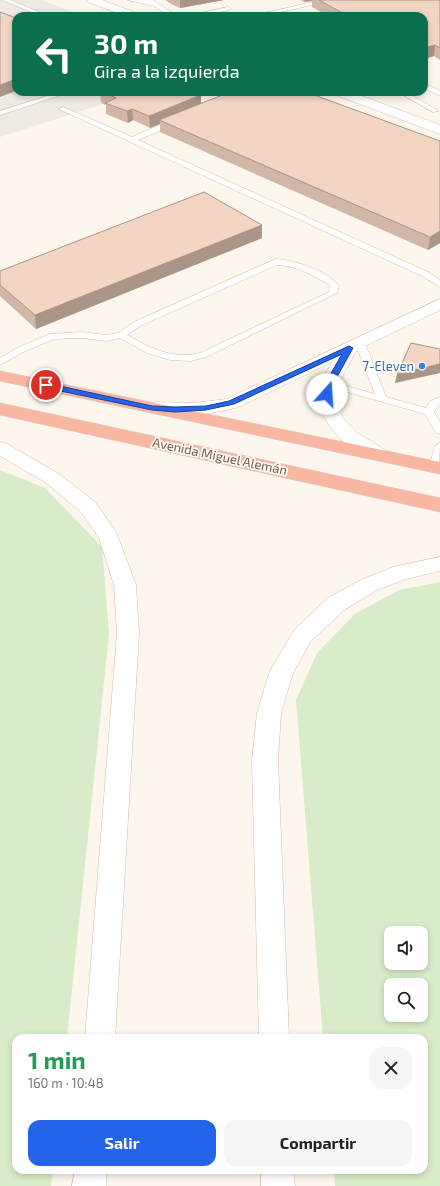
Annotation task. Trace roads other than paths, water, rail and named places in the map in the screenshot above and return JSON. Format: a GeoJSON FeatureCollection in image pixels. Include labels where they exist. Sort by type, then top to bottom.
{"type":"FeatureCollection","features":[{"type":"Feature","properties":{"kind":"highway"},"geometry":{"type":"LineString","coordinates":[[0,376],[437,467]]}},
{"type":"Feature","properties":{"kind":"highway","name":"Avenida Miguel Alemán"},"geometry":{"type":"LineString","coordinates":[[0,409],[440,505]]}},
{"type":"Feature","properties":{"kind":"street"},"geometry":{"type":"LineString","coordinates":[[92,0],[124,12]]}},
{"type":"Feature","properties":{"kind":"street"},"geometry":{"type":"LineString","coordinates":[[351,96],[439,129]]}},
{"type":"Feature","properties":{"kind":"street"},"geometry":{"type":"LineString","coordinates":[[152,408],[192,410],[232,403],[355,346],[440,304]]}},
{"type":"Feature","properties":{"kind":"street"},"geometry":{"type":"LineString","coordinates":[[355,346],[329,384],[327,394],[328,404],[337,424],[353,441],[378,454]]}},
{"type":"Feature","properties":{"kind":"street"},"geometry":{"type":"LineString","coordinates":[[0,448],[52,478],[88,507],[109,536],[125,585],[128,633],[100,1034]]}},
{"type":"Feature","properties":{"kind":"street"},"geometry":{"type":"LineString","coordinates":[[274,1034],[265,760],[269,713],[280,674],[302,636],[336,604],[369,585],[401,572],[440,564]]}},
{"type":"Feature","properties":{"kind":"street"},"geometry":{"type":"LineString","coordinates":[[90,1186],[91,1174]]}},
{"type":"Feature","properties":{"kind":"street"},"geometry":{"type":"LineString","coordinates":[[277,1174],[278,1186]]}},
{"type":"Feature","properties":{"kind":"lane"},"geometry":{"type":"LineString","coordinates":[[5,0],[36,12]]}},
{"type":"Feature","properties":{"kind":"lane"},"geometry":{"type":"LineString","coordinates":[[131,0],[152,2],[168,12]]}},
{"type":"Feature","properties":{"kind":"lane"},"geometry":{"type":"LineString","coordinates":[[273,12],[330,0]]}},
{"type":"Feature","properties":{"kind":"lane"},"geometry":{"type":"LineString","coordinates":[[212,12],[228,9]]}},
{"type":"Feature","properties":{"kind":"lane"},"geometry":{"type":"LineString","coordinates":[[428,87],[440,94]]}},
{"type":"Feature","properties":{"kind":"lane"},"geometry":{"type":"LineString","coordinates":[[0,107],[34,96]]}},
{"type":"Feature","properties":{"kind":"lane"},"geometry":{"type":"LineString","coordinates":[[0,113],[54,96]]}},
{"type":"Feature","properties":{"kind":"lane"},"geometry":{"type":"LineString","coordinates":[[408,96],[435,111]]}},
{"type":"Feature","properties":{"kind":"lane"},"geometry":{"type":"LineString","coordinates":[[64,109],[425,274],[440,284]]}},
{"type":"Feature","properties":{"kind":"lane"},"geometry":{"type":"LineString","coordinates":[[131,140],[181,119]]}},
{"type":"Feature","properties":{"kind":"lane"},"geometry":{"type":"LineString","coordinates":[[0,362],[35,342],[53,336],[82,335],[106,338],[122,335],[137,324],[276,262],[284,261],[296,264],[331,282],[335,286],[334,293],[204,355],[193,358],[181,359],[157,354],[122,335]]}},
{"type":"Feature","properties":{"kind":"lane"},"geometry":{"type":"LineString","coordinates":[[355,346],[382,399]]}},
{"type":"Feature","properties":{"kind":"lane"},"geometry":{"type":"LineString","coordinates":[[329,384],[429,412],[440,431]]}},
{"type":"Feature","properties":{"kind":"lane"},"geometry":{"type":"LineString","coordinates":[[429,412],[434,403],[440,400]]}},
{"type":"Feature","properties":{"kind":"lane"},"geometry":{"type":"LineString","coordinates":[[437,467],[440,446]]}},
{"type":"Feature","properties":{"kind":"place","name":"7-Eleven"},"geometry":{"type":"Point","coordinates":[422,366]}}]}
